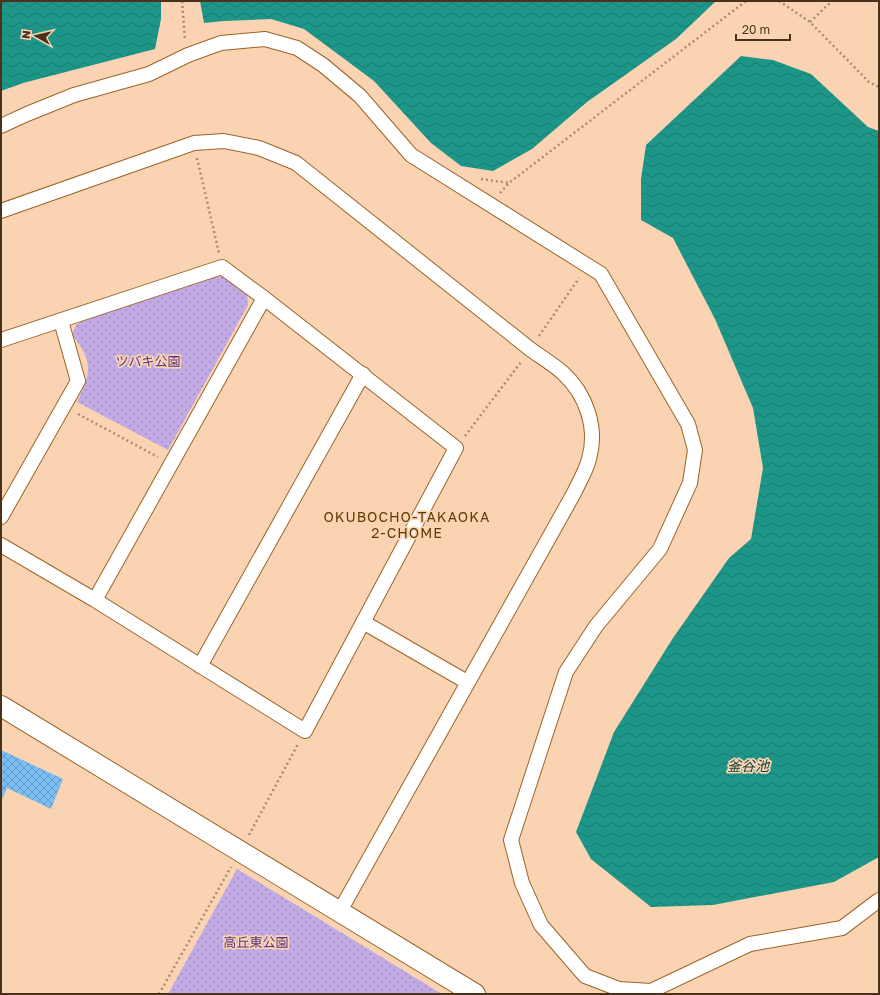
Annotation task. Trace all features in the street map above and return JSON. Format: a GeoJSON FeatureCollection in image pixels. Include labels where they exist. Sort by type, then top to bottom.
{"type":"FeatureCollection","features":[{"type":"Feature","properties":{"kind":"street"},"geometry":{"type":"LineString","coordinates":[[1,126],[74,95],[149,74],[188,55],[221,42],[265,40],[297,48],[324,64],[360,96],[411,155],[589,265],[601,274],[688,424],[695,450],[690,482],[660,549],[596,626],[566,672],[510,840],[522,884],[541,925],[585,976],[619,989],[651,991],[750,944],[842,928],[879,900]]}},
{"type":"Feature","properties":{"kind":"street"},"geometry":{"type":"LineString","coordinates":[[1,211],[194,143],[224,140],[260,148],[296,163],[530,349],[563,373],[581,394],[590,419],[593,442],[589,461],[574,493],[340,911]]}},
{"type":"Feature","properties":{"kind":"street"},"geometry":{"type":"LineString","coordinates":[[1,340],[222,267],[456,448],[305,731],[95,600],[1,545]]}},
{"type":"Feature","properties":{"kind":"street"},"geometry":{"type":"LineString","coordinates":[[95,600],[264,298]]}},
{"type":"Feature","properties":{"kind":"street"},"geometry":{"type":"LineString","coordinates":[[1,517],[78,381],[61,321]]}},
{"type":"Feature","properties":{"kind":"street"},"geometry":{"type":"LineString","coordinates":[[200,666],[362,374]]}},
{"type":"Feature","properties":{"kind":"street"},"geometry":{"type":"LineString","coordinates":[[363,622],[467,682]]}},
{"type":"Feature","properties":{"kind":"street"},"geometry":{"type":"LineString","coordinates":[[1,706],[475,994]]}},
{"type":"Feature","properties":{"kind":"path"},"geometry":{"type":"LineString","coordinates":[[182,1],[188,55]]}},
{"type":"Feature","properties":{"kind":"path"},"geometry":{"type":"LineString","coordinates":[[492,205],[508,183],[746,1]]}},
{"type":"Feature","properties":{"kind":"path"},"geometry":{"type":"LineString","coordinates":[[779,1],[810,22],[870,82],[879,87]]}},
{"type":"Feature","properties":{"kind":"path"},"geometry":{"type":"LineString","coordinates":[[810,22],[832,1]]}},
{"type":"Feature","properties":{"kind":"path"},"geometry":{"type":"LineString","coordinates":[[194,143],[222,267]]}},
{"type":"Feature","properties":{"kind":"path"},"geometry":{"type":"LineString","coordinates":[[456,448],[530,349],[589,265]]}},
{"type":"Feature","properties":{"kind":"path"},"geometry":{"type":"LineString","coordinates":[[64,406],[171,464]]}},
{"type":"Feature","properties":{"kind":"path"},"geometry":{"type":"LineString","coordinates":[[159,994],[240,852],[305,731]]}},
{"type":"Feature","properties":{"kind":"green space","name":"ツバキ公園"},"geometry":{"type":"Polygon","coordinates":[[[218,276],[231,278],[247,292],[248,305],[168,450],[77,402],[85,383],[88,368],[84,352],[72,335],[76,325],[85,319],[218,276]]]}},
{"type":"Feature","properties":{"kind":"green space","name":"高丘東公園"},"geometry":{"type":"Polygon","coordinates":[[[237,869],[442,994],[168,994],[237,869]]]}},
{"type":"Feature","properties":{"kind":"water"},"geometry":{"type":"Polygon","coordinates":[[[1,1],[161,1],[161,19],[155,49],[23,83],[1,91],[1,1]]]}},
{"type":"Feature","properties":{"kind":"water"},"geometry":{"type":"Polygon","coordinates":[[[200,1],[716,1],[676,39],[587,102],[532,149],[493,171],[461,166],[431,143],[374,81],[304,29],[271,19],[204,23],[200,1]]]}},
{"type":"Feature","properties":{"kind":"water","name":"釜谷池"},"geometry":{"type":"Polygon","coordinates":[[[741,56],[773,60],[811,74],[868,127],[879,131],[879,857],[834,882],[713,905],[651,907],[591,859],[576,832],[614,732],[673,638],[729,558],[751,539],[763,468],[753,408],[715,319],[673,238],[641,220],[641,179],[646,145],[741,56]]]}},
{"type":"Feature","properties":{"kind":"building"},"geometry":{"type":"Polygon","coordinates":[[[1,750],[63,779],[51,809],[7,788],[1,801],[1,750]]]}},
{"type":"Feature","properties":{"kind":"district","name":"OKUBOCHO-TAKAOKA 2-CHOME"},"geometry":{"type":"Point","coordinates":[407,524]}}]}
